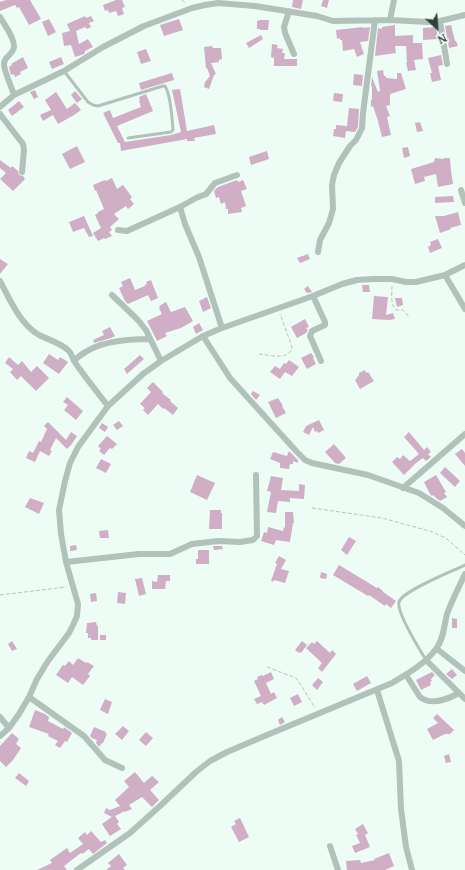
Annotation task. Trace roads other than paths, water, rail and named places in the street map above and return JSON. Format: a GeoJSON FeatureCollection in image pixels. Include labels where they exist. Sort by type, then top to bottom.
{"type":"FeatureCollection","features":[{"type":"Feature","properties":{"kind":"street"},"geometry":{"type":"LineString","coordinates":[[390,20],[394,0]]}},
{"type":"Feature","properties":{"kind":"street"},"geometry":{"type":"LineString","coordinates":[[0,107],[14,95],[64,71],[144,26],[192,8],[219,2],[289,11],[317,16],[333,21],[390,20],[428,22],[440,21],[465,15]]}},
{"type":"Feature","properties":{"kind":"street"},"geometry":{"type":"LineString","coordinates":[[289,11],[284,27],[294,54]]}},
{"type":"Feature","properties":{"kind":"street"},"geometry":{"type":"LineString","coordinates":[[0,17],[14,41],[15,46],[14,50],[6,58],[4,63],[14,95]]}},
{"type":"Feature","properties":{"kind":"street"},"geometry":{"type":"LineString","coordinates":[[318,252],[320,240],[329,223],[333,209],[332,185],[334,175],[339,163],[350,146],[356,140],[362,128],[376,20]]}},
{"type":"Feature","properties":{"kind":"street"},"geometry":{"type":"LineString","coordinates":[[440,21],[447,64]]}},
{"type":"Feature","properties":{"kind":"street"},"geometry":{"type":"LineString","coordinates":[[0,114],[23,144],[24,150],[22,172]]}},
{"type":"Feature","properties":{"kind":"street"},"geometry":{"type":"LineString","coordinates":[[118,230],[127,230],[180,207],[206,194],[215,183],[237,175]]}},
{"type":"Feature","properties":{"kind":"street"},"geometry":{"type":"LineString","coordinates":[[461,190],[465,203]]}},
{"type":"Feature","properties":{"kind":"street"},"geometry":{"type":"LineString","coordinates":[[180,207],[185,224],[199,257],[222,328]]}},
{"type":"Feature","properties":{"kind":"street"},"geometry":{"type":"LineString","coordinates":[[0,736],[9,728],[20,714],[48,661],[69,633],[77,616],[78,604],[66,562],[61,534],[59,510],[70,463],[78,447],[108,406],[143,374],[161,361],[203,336],[222,328],[313,296],[342,284],[357,280],[392,279],[406,282],[416,282],[445,275],[465,265]]}},
{"type":"Feature","properties":{"kind":"street"},"geometry":{"type":"LineString","coordinates":[[445,275],[465,309]]}},
{"type":"Feature","properties":{"kind":"street"},"geometry":{"type":"LineString","coordinates":[[0,281],[13,305],[31,330],[59,344],[69,351],[74,361],[108,406]]}},
{"type":"Feature","properties":{"kind":"street"},"geometry":{"type":"LineString","coordinates":[[112,295],[138,320],[146,330],[161,361]]}},
{"type":"Feature","properties":{"kind":"street"},"geometry":{"type":"LineString","coordinates":[[313,296],[325,322],[324,325],[312,332],[310,336],[321,361]]}},
{"type":"Feature","properties":{"kind":"street"},"geometry":{"type":"LineString","coordinates":[[203,336],[230,378],[296,452],[305,460],[312,463],[368,475],[419,493],[443,508],[465,526]]}},
{"type":"Feature","properties":{"kind":"street"},"geometry":{"type":"LineString","coordinates":[[74,361],[83,353],[99,346],[135,339],[150,339]]}},
{"type":"Feature","properties":{"kind":"street"},"geometry":{"type":"LineString","coordinates":[[403,488],[465,434]]}},
{"type":"Feature","properties":{"kind":"street"},"geometry":{"type":"LineString","coordinates":[[66,562],[138,554],[170,554],[192,544],[218,541],[240,542],[253,540],[257,536],[256,475]]}},
{"type":"Feature","properties":{"kind":"street"},"geometry":{"type":"LineString","coordinates":[[77,870],[130,833],[210,761],[227,752],[318,713],[377,690],[406,675],[426,660],[437,649],[442,637],[447,614],[465,574]]}},
{"type":"Feature","properties":{"kind":"street"},"geometry":{"type":"LineString","coordinates":[[437,649],[465,671]]}},
{"type":"Feature","properties":{"kind":"street"},"geometry":{"type":"LineString","coordinates":[[426,660],[465,699]]}},
{"type":"Feature","properties":{"kind":"street"},"geometry":{"type":"LineString","coordinates":[[406,675],[423,700],[444,700],[458,693]]}},
{"type":"Feature","properties":{"kind":"street"},"geometry":{"type":"LineString","coordinates":[[377,690],[399,761],[401,809],[406,847],[412,870]]}},
{"type":"Feature","properties":{"kind":"street"},"geometry":{"type":"LineString","coordinates":[[29,697],[84,736],[105,760],[122,768]]}},
{"type":"Feature","properties":{"kind":"street"},"geometry":{"type":"LineString","coordinates":[[0,717],[9,728]]}},
{"type":"Feature","properties":{"kind":"street"},"geometry":{"type":"LineString","coordinates":[[330,846],[338,870]]}},
{"type":"Feature","properties":{"kind":"lane"},"geometry":{"type":"LineString","coordinates":[[64,71],[88,102],[92,105],[98,106],[165,86],[169,99],[173,130],[170,132],[128,138]]}},
{"type":"Feature","properties":{"kind":"lane"},"geometry":{"type":"LineString","coordinates":[[426,660],[399,609],[399,602],[404,595],[420,586],[465,565]]}}]}
